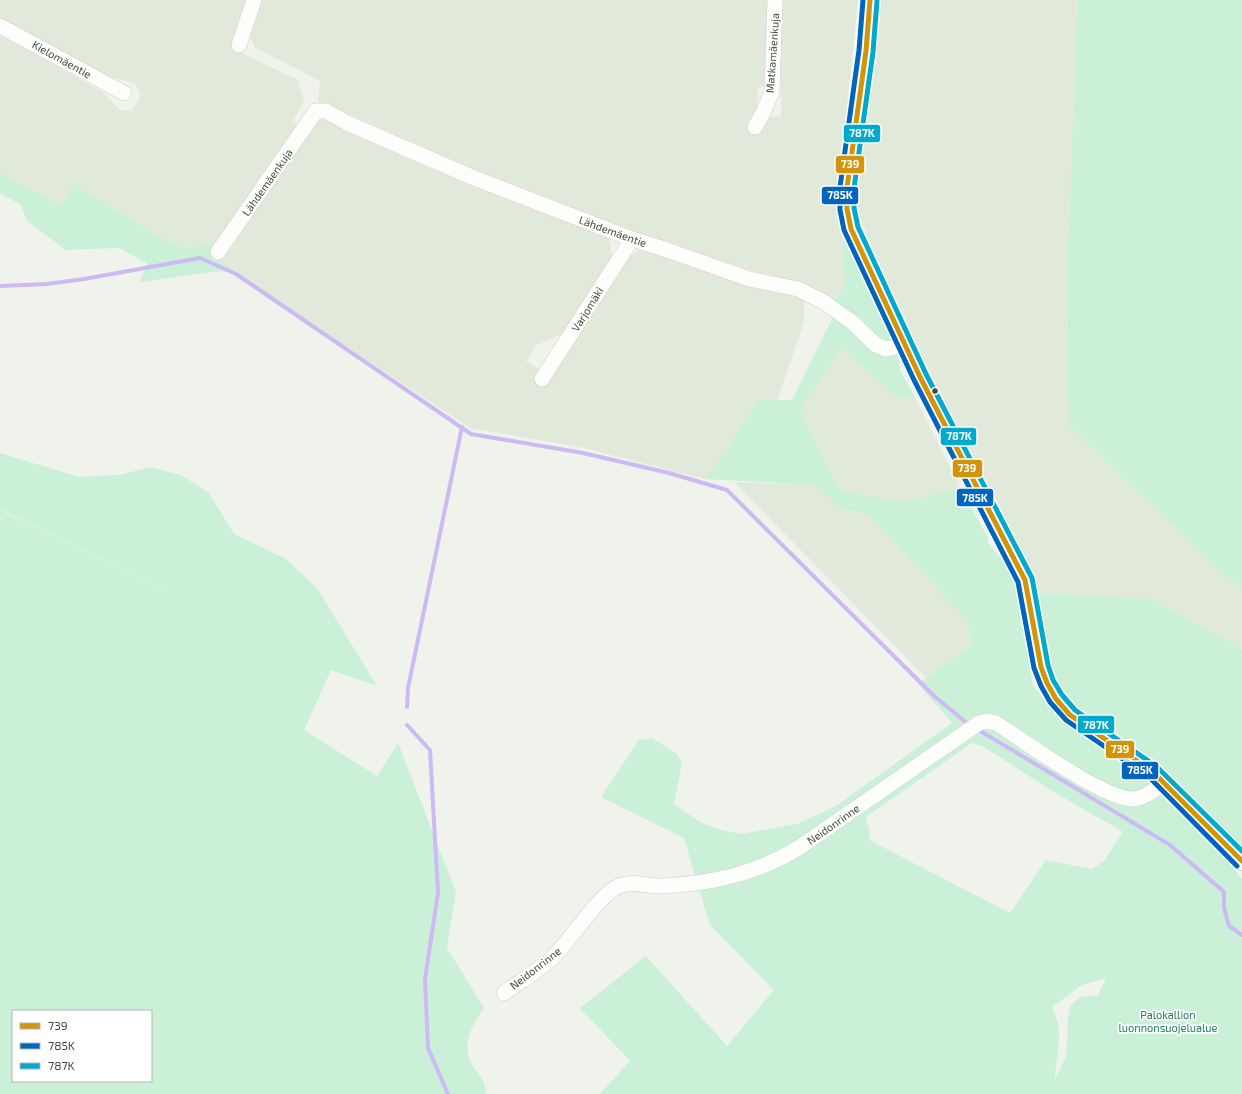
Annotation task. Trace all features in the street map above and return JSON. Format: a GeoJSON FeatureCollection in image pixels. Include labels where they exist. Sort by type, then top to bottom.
{"type":"FeatureCollection","features":[{"type":"Feature","properties":{"kind":"street"},"geometry":{"type":"LineString","coordinates":[[239,45],[254,0]]}},
{"type":"Feature","properties":{"kind":"street","name":"Matkamäenkuja"},"geometry":{"type":"LineString","coordinates":[[755,127],[772,92],[775,0]]}},
{"type":"Feature","properties":{"kind":"street"},"geometry":{"type":"LineString","coordinates":[[870,0],[866,51],[847,188],[847,209],[851,229],[904,345],[953,444],[1025,580],[1032,617],[1035,644],[1041,669],[1050,691],[1058,703],[1070,715],[1153,772],[1242,861]]}},
{"type":"Feature","properties":{"kind":"street","name":"Kielomäentie"},"geometry":{"type":"LineString","coordinates":[[0,26],[124,93]]}},
{"type":"Feature","properties":{"kind":"street","name":"Lähdemäentie"},"geometry":{"type":"LineString","coordinates":[[316,111],[326,111],[347,123],[474,178],[632,239],[749,279],[798,290],[824,302],[852,322],[876,345],[886,349],[904,345]]}},
{"type":"Feature","properties":{"kind":"street","name":"Lähdemäenkuja"},"geometry":{"type":"LineString","coordinates":[[218,252],[316,111]]}},
{"type":"Feature","properties":{"kind":"street","name":"Varjomäki"},"geometry":{"type":"LineString","coordinates":[[542,380],[632,239]]}},
{"type":"Feature","properties":{"kind":"street","name":"Neidonrinne"},"geometry":{"type":"LineString","coordinates":[[504,993],[556,954],[606,895],[619,886],[640,883],[655,887],[700,884],[721,880],[776,862],[800,848],[980,722],[986,721],[996,723],[1094,785],[1114,794],[1132,799],[1149,794],[1164,782]]}},
{"type":"Feature","properties":{"kind":"shaded area"},"geometry":{"type":"Polygon","coordinates":[[[0,0],[249,0],[232,48],[298,80],[304,102],[293,120],[302,130],[222,240],[188,249],[156,235],[73,183],[62,206],[0,173],[0,34],[104,93],[120,110],[131,110],[138,102],[140,93],[135,83],[112,78],[0,18],[0,0]]]}},
{"type":"Feature","properties":{"kind":"shaded area"},"geometry":{"type":"Polygon","coordinates":[[[262,0],[768,0],[765,86],[758,87],[757,109],[768,117],[781,116],[780,0],[858,0],[839,186],[846,284],[833,303],[800,286],[639,235],[478,172],[318,102],[320,81],[255,48],[249,37],[262,0]]]}},
{"type":"Feature","properties":{"kind":"shaded area"},"geometry":{"type":"Polygon","coordinates":[[[879,0],[1078,0],[1066,296],[1069,425],[1227,578],[1242,586],[1242,649],[1152,599],[1038,593],[1035,580],[894,301],[858,213],[857,183],[879,0]]]}},
{"type":"Feature","properties":{"kind":"shaded area"},"geometry":{"type":"Polygon","coordinates":[[[320,117],[420,164],[609,236],[612,257],[562,334],[537,345],[526,361],[551,377],[628,258],[642,248],[804,297],[804,322],[777,401],[757,401],[727,450],[705,479],[584,448],[470,428],[232,271],[219,257],[320,117]]]}},
{"type":"Feature","properties":{"kind":"shaded area"},"geometry":{"type":"Polygon","coordinates":[[[841,348],[897,397],[915,397],[960,487],[907,502],[839,490],[800,410],[841,348]]]}},
{"type":"Feature","properties":{"kind":"shaded area"},"geometry":{"type":"Polygon","coordinates":[[[734,482],[815,485],[839,508],[869,515],[968,622],[971,645],[926,678],[734,482]]]}},
{"type":"Feature","properties":{"kind":"green space"},"geometry":{"type":"Polygon","coordinates":[[[1078,0],[1242,0],[1242,586],[1227,578],[1069,425],[1066,296],[1078,0]]]}},
{"type":"Feature","properties":{"kind":"green space"},"geometry":{"type":"Polygon","coordinates":[[[0,173],[62,206],[73,183],[156,235],[188,249],[222,240],[219,257],[232,271],[211,272],[140,282],[147,263],[119,248],[66,250],[27,221],[21,205],[0,193],[0,173]]]}},
{"type":"Feature","properties":{"kind":"green space"},"geometry":{"type":"Polygon","coordinates":[[[842,236],[894,344],[886,346],[833,303],[846,284],[842,236]]]}},
{"type":"Feature","properties":{"kind":"green space","name":"Palokallion luonnonsuojelualue"},"geometry":{"type":"Polygon","coordinates":[[[835,313],[898,352],[900,370],[915,397],[897,397],[841,348],[800,410],[839,490],[907,502],[960,487],[988,538],[988,543],[1005,563],[1018,592],[1033,686],[1058,717],[1155,780],[1159,793],[1221,853],[1242,879],[1242,1094],[600,1094],[630,1061],[580,1008],[646,956],[727,1046],[774,990],[710,925],[699,889],[753,877],[862,799],[761,863],[696,879],[684,838],[601,797],[639,740],[652,738],[677,754],[682,763],[674,804],[702,823],[721,830],[741,834],[797,824],[836,806],[952,723],[918,684],[971,645],[968,622],[869,515],[839,508],[815,485],[705,479],[727,450],[757,400],[792,400],[835,313]],[[972,743],[866,817],[870,832],[869,840],[1010,913],[1046,860],[1092,869],[1104,861],[1123,832],[1052,791],[984,747],[972,743]],[[1106,978],[1082,985],[1052,1007],[1056,1017],[1059,1034],[1055,1079],[1066,1057],[1070,1006],[1080,997],[1098,995],[1106,978]]]}},
{"type":"Feature","properties":{"kind":"green space"},"geometry":{"type":"Polygon","coordinates":[[[0,453],[79,477],[119,475],[150,467],[181,475],[209,493],[234,534],[286,559],[317,588],[377,686],[331,670],[304,730],[377,776],[398,743],[456,892],[447,948],[484,1008],[475,1021],[469,1036],[468,1051],[469,1059],[484,1082],[486,1094],[0,1094],[0,510],[229,621],[0,509],[0,453]]]}},
{"type":"Feature","properties":{"kind":"green space"},"geometry":{"type":"Polygon","coordinates":[[[1038,593],[1152,599],[1242,649],[1242,851],[1179,784],[1144,753],[1074,711],[1062,701],[1039,634],[1038,593]]]}},
{"type":"Feature","properties":{"kind":"waterway"},"geometry":{"type":"LineString","coordinates":[[0,286],[47,284],[84,279],[200,258],[236,274],[471,434],[583,453],[669,473],[727,490],[933,695],[968,724]]}},
{"type":"Feature","properties":{"kind":"waterway"},"geometry":{"type":"LineString","coordinates":[[407,707],[408,688],[462,427]]}},
{"type":"Feature","properties":{"kind":"waterway"},"geometry":{"type":"LineString","coordinates":[[407,725],[430,750],[438,893],[425,979],[428,1048],[448,1094]]}},
{"type":"Feature","properties":{"kind":"waterway"},"geometry":{"type":"LineString","coordinates":[[977,729],[1170,845],[1224,892],[1224,908],[1229,926],[1242,935]]}},
{"type":"Feature","properties":{"kind":"transit line","name":"785K"},"geometry":{"type":"LineString","coordinates":[[863,0],[859,50],[840,187],[840,210],[844,230],[914,380],[1018,582],[1034,668],[1041,686],[1050,702],[1066,720],[1149,777],[1237,866]]}},
{"type":"Feature","properties":{"kind":"transit line","name":"739"},"geometry":{"type":"LineString","coordinates":[[870,0],[866,51],[847,188],[847,209],[851,229],[920,377],[1025,580],[1041,667],[1047,683],[1056,699],[1070,715],[1153,772],[1242,861]]}},
{"type":"Feature","properties":{"kind":"transit line","name":"787K"},"geometry":{"type":"LineString","coordinates":[[877,1],[873,52],[854,188],[854,208],[858,227],[926,374],[1032,578],[1048,665],[1053,680],[1062,695],[1075,710],[1157,767],[1242,851]]}}]}
